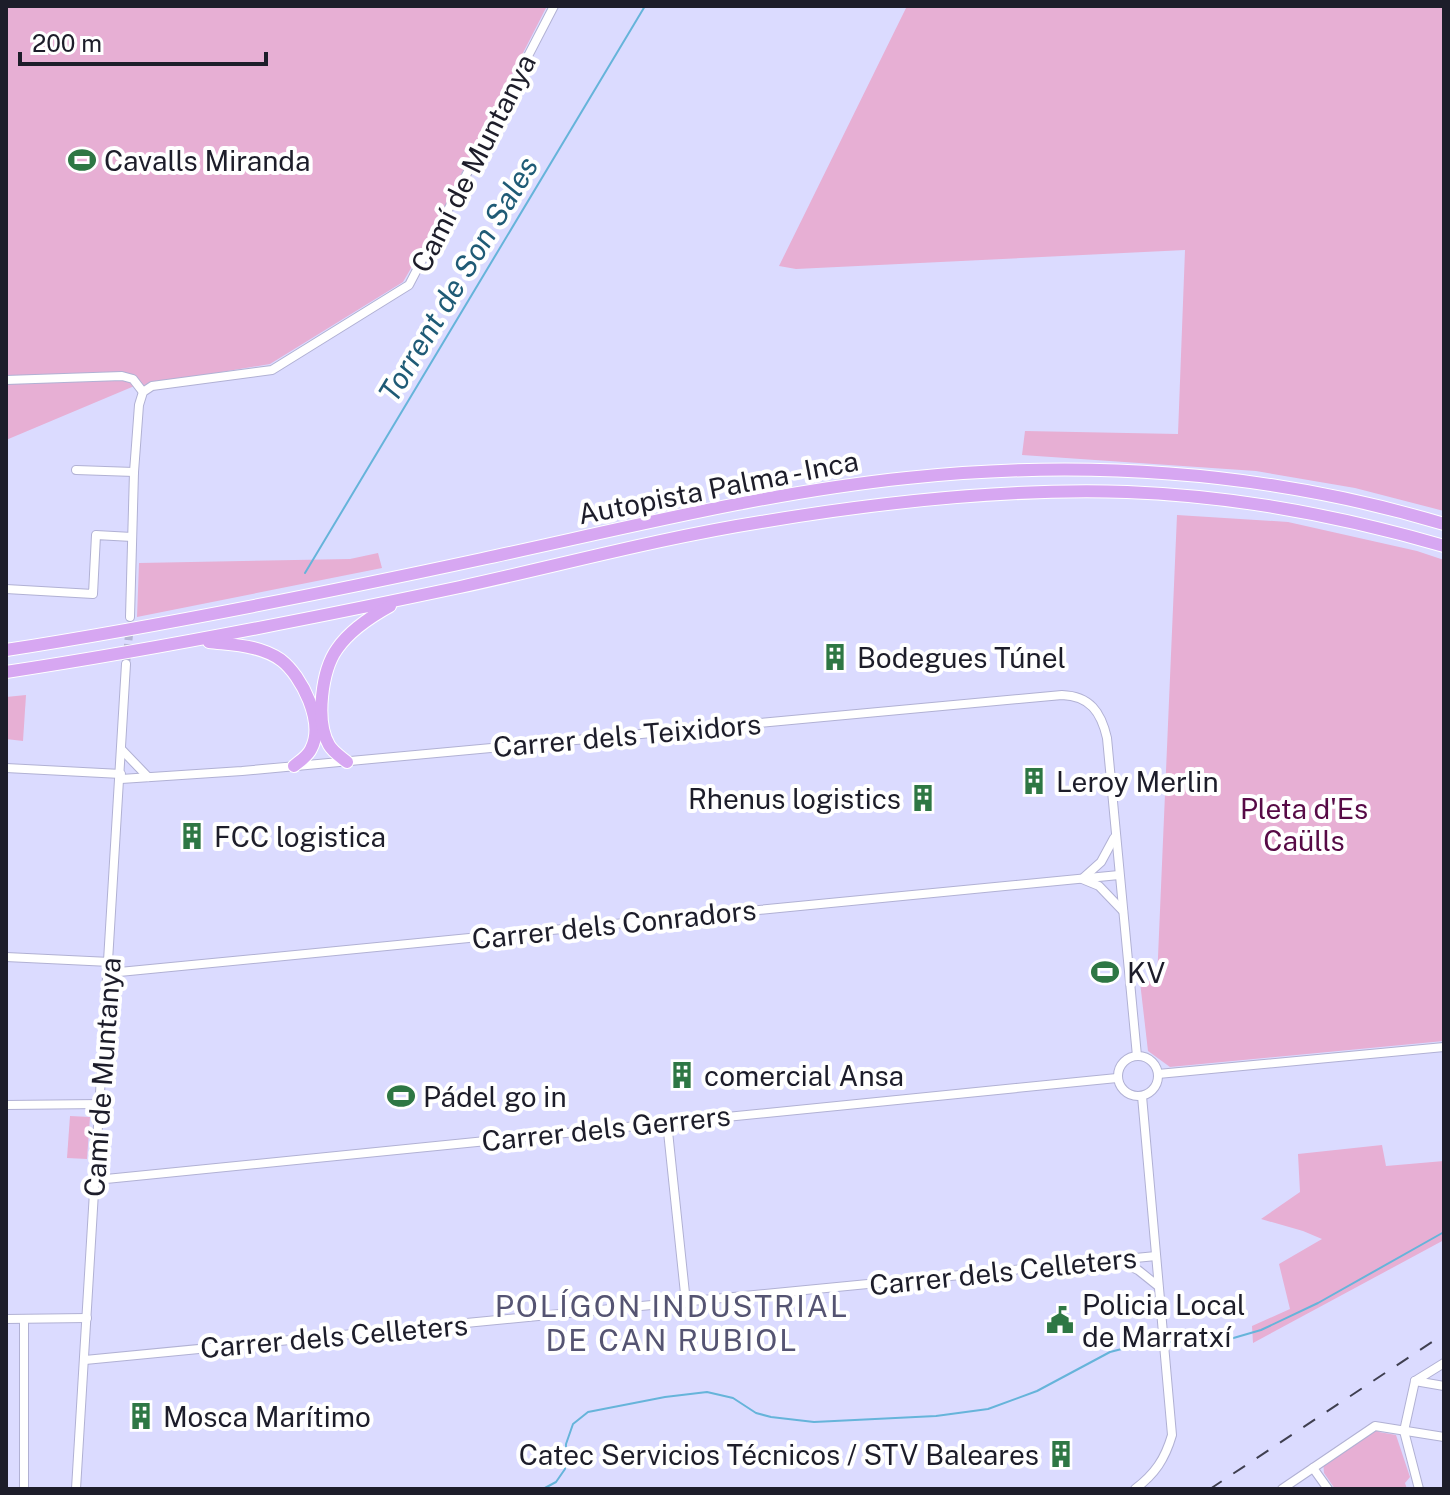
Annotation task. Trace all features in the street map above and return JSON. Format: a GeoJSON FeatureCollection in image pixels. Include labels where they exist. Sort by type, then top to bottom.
{"type":"FeatureCollection","features":[{"type":"Feature","properties":{"kind":"highway","name":"Autopista Palma - Inca"},"geometry":{"type":"LineString","coordinates":[[6,650],[250,607],[751,501],[863,483],[946,474],[1071,469],[1196,475],[1339,497],[1444,524]]}},
{"type":"Feature","properties":{"kind":"highway","name":"Autopista Palma - Inca"},"geometry":{"type":"LineString","coordinates":[[6,672],[194,640],[403,599],[627,548],[761,522],[903,504],[1042,493],[1125,492],[1236,502],[1332,518],[1444,546]]}},
{"type":"Feature","properties":{"kind":"highway"},"geometry":{"type":"LineString","coordinates":[[347,762],[329,744],[324,732],[322,688],[327,670],[336,650],[350,633],[403,599]]}},
{"type":"Feature","properties":{"kind":"highway"},"geometry":{"type":"LineString","coordinates":[[194,640],[264,651],[280,659],[294,673],[310,704],[314,738],[308,754],[294,766]]}},
{"type":"Feature","properties":{"kind":"street","name":"Camí de Muntanya"},"geometry":{"type":"LineString","coordinates":[[143,392],[152,386],[272,370],[409,285],[554,6]]}},
{"type":"Feature","properties":{"kind":"street"},"geometry":{"type":"LineString","coordinates":[[6,380],[122,376],[133,379],[143,392],[139,405],[134,472],[130,617]]}},
{"type":"Feature","properties":{"kind":"street"},"geometry":{"type":"LineString","coordinates":[[76,470],[134,472]]}},
{"type":"Feature","properties":{"kind":"street"},"geometry":{"type":"LineString","coordinates":[[6,589],[93,594],[96,535],[132,537]]}},
{"type":"Feature","properties":{"kind":"street","name":"Camí de Muntanya"},"geometry":{"type":"LineString","coordinates":[[76,1489],[126,664]]}},
{"type":"Feature","properties":{"kind":"street","name":"Carrer dels Teixidors"},"geometry":{"type":"LineString","coordinates":[[6,768],[148,777],[347,762],[1076,695],[1087,701],[1104,723],[1115,834]]}},
{"type":"Feature","properties":{"kind":"street"},"geometry":{"type":"LineString","coordinates":[[122,750],[148,777]]}},
{"type":"Feature","properties":{"kind":"street"},"geometry":{"type":"LineString","coordinates":[[1115,834],[1137,1056]]}},
{"type":"Feature","properties":{"kind":"street"},"geometry":{"type":"LineString","coordinates":[[1115,834],[1101,862],[1082,879],[1099,886],[1123,911]]}},
{"type":"Feature","properties":{"kind":"street","name":"Carrer dels Conradors"},"geometry":{"type":"LineString","coordinates":[[109,973],[1119,875]]}},
{"type":"Feature","properties":{"kind":"street"},"geometry":{"type":"LineString","coordinates":[[6,957],[110,962]]}},
{"type":"Feature","properties":{"kind":"street"},"geometry":{"type":"LineString","coordinates":[[1158,1074],[1444,1047]]}},
{"type":"Feature","properties":{"kind":"street"},"geometry":{"type":"LineString","coordinates":[[1137,1056],[1153,1063],[1158,1074],[1156,1086],[1142,1096],[1128,1094],[1117,1078],[1120,1065],[1137,1056]]}},
{"type":"Feature","properties":{"kind":"street","name":"Carrer dels Gerrers"},"geometry":{"type":"LineString","coordinates":[[96,1180],[1117,1078]]}},
{"type":"Feature","properties":{"kind":"street"},"geometry":{"type":"LineString","coordinates":[[1135,1489],[1147,1480],[1166,1454],[1172,1435],[1142,1096]]}},
{"type":"Feature","properties":{"kind":"street"},"geometry":{"type":"LineString","coordinates":[[6,1105],[101,1104]]}},
{"type":"Feature","properties":{"kind":"street"},"geometry":{"type":"LineString","coordinates":[[667,1122],[686,1303]]}},
{"type":"Feature","properties":{"kind":"street","name":"Carrer dels Celleters"},"geometry":{"type":"LineString","coordinates":[[85,1360],[1156,1256]]}},
{"type":"Feature","properties":{"kind":"street"},"geometry":{"type":"LineString","coordinates":[[1115,1260],[1138,1270],[1158,1286]]}},
{"type":"Feature","properties":{"kind":"street"},"geometry":{"type":"LineString","coordinates":[[6,1319],[87,1318]]}},
{"type":"Feature","properties":{"kind":"street"},"geometry":{"type":"LineString","coordinates":[[24,1319],[24,1489]]}},
{"type":"Feature","properties":{"kind":"street"},"geometry":{"type":"LineString","coordinates":[[1419,1489],[1404,1431],[1415,1381],[1444,1363]]}},
{"type":"Feature","properties":{"kind":"street"},"geometry":{"type":"LineString","coordinates":[[1415,1381],[1444,1386]]}},
{"type":"Feature","properties":{"kind":"street"},"geometry":{"type":"LineString","coordinates":[[1282,1489],[1375,1426],[1444,1437]]}},
{"type":"Feature","properties":{"kind":"street"},"geometry":{"type":"LineString","coordinates":[[1313,1468],[1328,1489]]}},
{"type":"Feature","properties":{"kind":"green space"},"geometry":{"type":"Polygon","coordinates":[[[6,6],[547,6],[403,282],[270,364],[132,387],[6,440],[6,6]]]}},
{"type":"Feature","properties":{"kind":"green space"},"geometry":{"type":"Polygon","coordinates":[[[907,6],[1444,6],[1444,511],[1355,488],[1256,471],[1022,455],[1025,431],[1178,434],[1185,250],[796,269],[779,266],[907,6]]]}},
{"type":"Feature","properties":{"kind":"green space","name":"Pleta d'Es Caülls"},"geometry":{"type":"Polygon","coordinates":[[[1177,515],[1288,522],[1444,560],[1444,1041],[1170,1067],[1148,1051],[1140,982],[1157,980],[1177,515]]]}},
{"type":"Feature","properties":{"kind":"green space"},"geometry":{"type":"Polygon","coordinates":[[[378,553],[382,568],[137,617],[139,563],[350,559],[378,553]]]}},
{"type":"Feature","properties":{"kind":"green space"},"geometry":{"type":"Polygon","coordinates":[[[26,695],[23,741],[6,739],[6,697],[26,695]]]}},
{"type":"Feature","properties":{"kind":"green space"},"geometry":{"type":"Polygon","coordinates":[[[70,1116],[90,1117],[87,1159],[67,1158],[70,1116]]]}},
{"type":"Feature","properties":{"kind":"green space"},"geometry":{"type":"Polygon","coordinates":[[[1382,1145],[1386,1166],[1444,1161],[1444,1240],[1253,1343],[1252,1326],[1290,1309],[1279,1264],[1322,1239],[1261,1219],[1300,1192],[1298,1154],[1382,1145]]]}},
{"type":"Feature","properties":{"kind":"green space"},"geometry":{"type":"Polygon","coordinates":[[[1375,1426],[1379,1432],[1396,1435],[1410,1477],[1405,1483],[1407,1489],[1335,1489],[1324,1473],[1323,1461],[1375,1426]]]}},
{"type":"Feature","properties":{"kind":"waterway","name":"Torrent de Son Sales"},"geometry":{"type":"LineString","coordinates":[[305,573],[645,6]]}},
{"type":"Feature","properties":{"kind":"waterway"},"geometry":{"type":"LineString","coordinates":[[1167,1342],[1202,1343],[1261,1330],[1318,1303],[1444,1232]]}},
{"type":"Feature","properties":{"kind":"waterway"},"geometry":{"type":"LineString","coordinates":[[543,1489],[556,1482],[565,1469],[566,1444],[573,1424],[588,1412],[707,1392],[733,1398],[756,1413],[814,1422],[936,1416],[988,1409],[1037,1391],[1110,1352],[1160,1342]]}},
{"type":"Feature","properties":{"kind":"tunnel"},"geometry":{"type":"LineString","coordinates":[[126,664],[130,625]]}},
{"type":"Feature","properties":{"kind":"railway"},"geometry":{"type":"LineString","coordinates":[[1210,1489],[1444,1334]]}},
{"type":"Feature","properties":{"kind":"place","name":"Cavalls Miranda"},"geometry":{"type":"Point","coordinates":[82,160]}},
{"type":"Feature","properties":{"kind":"place","name":"Bodegues Túnel"},"geometry":{"type":"Point","coordinates":[835,657]}},
{"type":"Feature","properties":{"kind":"place","name":"Leroy Merlin"},"geometry":{"type":"Point","coordinates":[1034,781]}},
{"type":"Feature","properties":{"kind":"place","name":"Rhenus logistics"},"geometry":{"type":"Point","coordinates":[923,798]}},
{"type":"Feature","properties":{"kind":"place","name":"FCC logistica"},"geometry":{"type":"Point","coordinates":[192,836]}},
{"type":"Feature","properties":{"kind":"place","name":"KV"},"geometry":{"type":"Point","coordinates":[1105,972]}},
{"type":"Feature","properties":{"kind":"place","name":"comercial Ansa"},"geometry":{"type":"Point","coordinates":[682,1075]}},
{"type":"Feature","properties":{"kind":"place","name":"Pádel go in"},"geometry":{"type":"Point","coordinates":[401,1096]}},
{"type":"Feature","properties":{"kind":"place","name":"Policia Local de Marratxí"},"geometry":{"type":"Point","coordinates":[1060,1320]}},
{"type":"Feature","properties":{"kind":"place","name":"Mosca Marítimo"},"geometry":{"type":"Point","coordinates":[141,1416]}},
{"type":"Feature","properties":{"kind":"place","name":"Catec Servicios Técnicos / STV Baleares"},"geometry":{"type":"Point","coordinates":[1061,1454]}},
{"type":"Feature","properties":{"kind":"district","name":"POLÍGON INDUSTRIAL DE CAN RUBIOL"},"geometry":{"type":"Point","coordinates":[672,1323]}}]}
